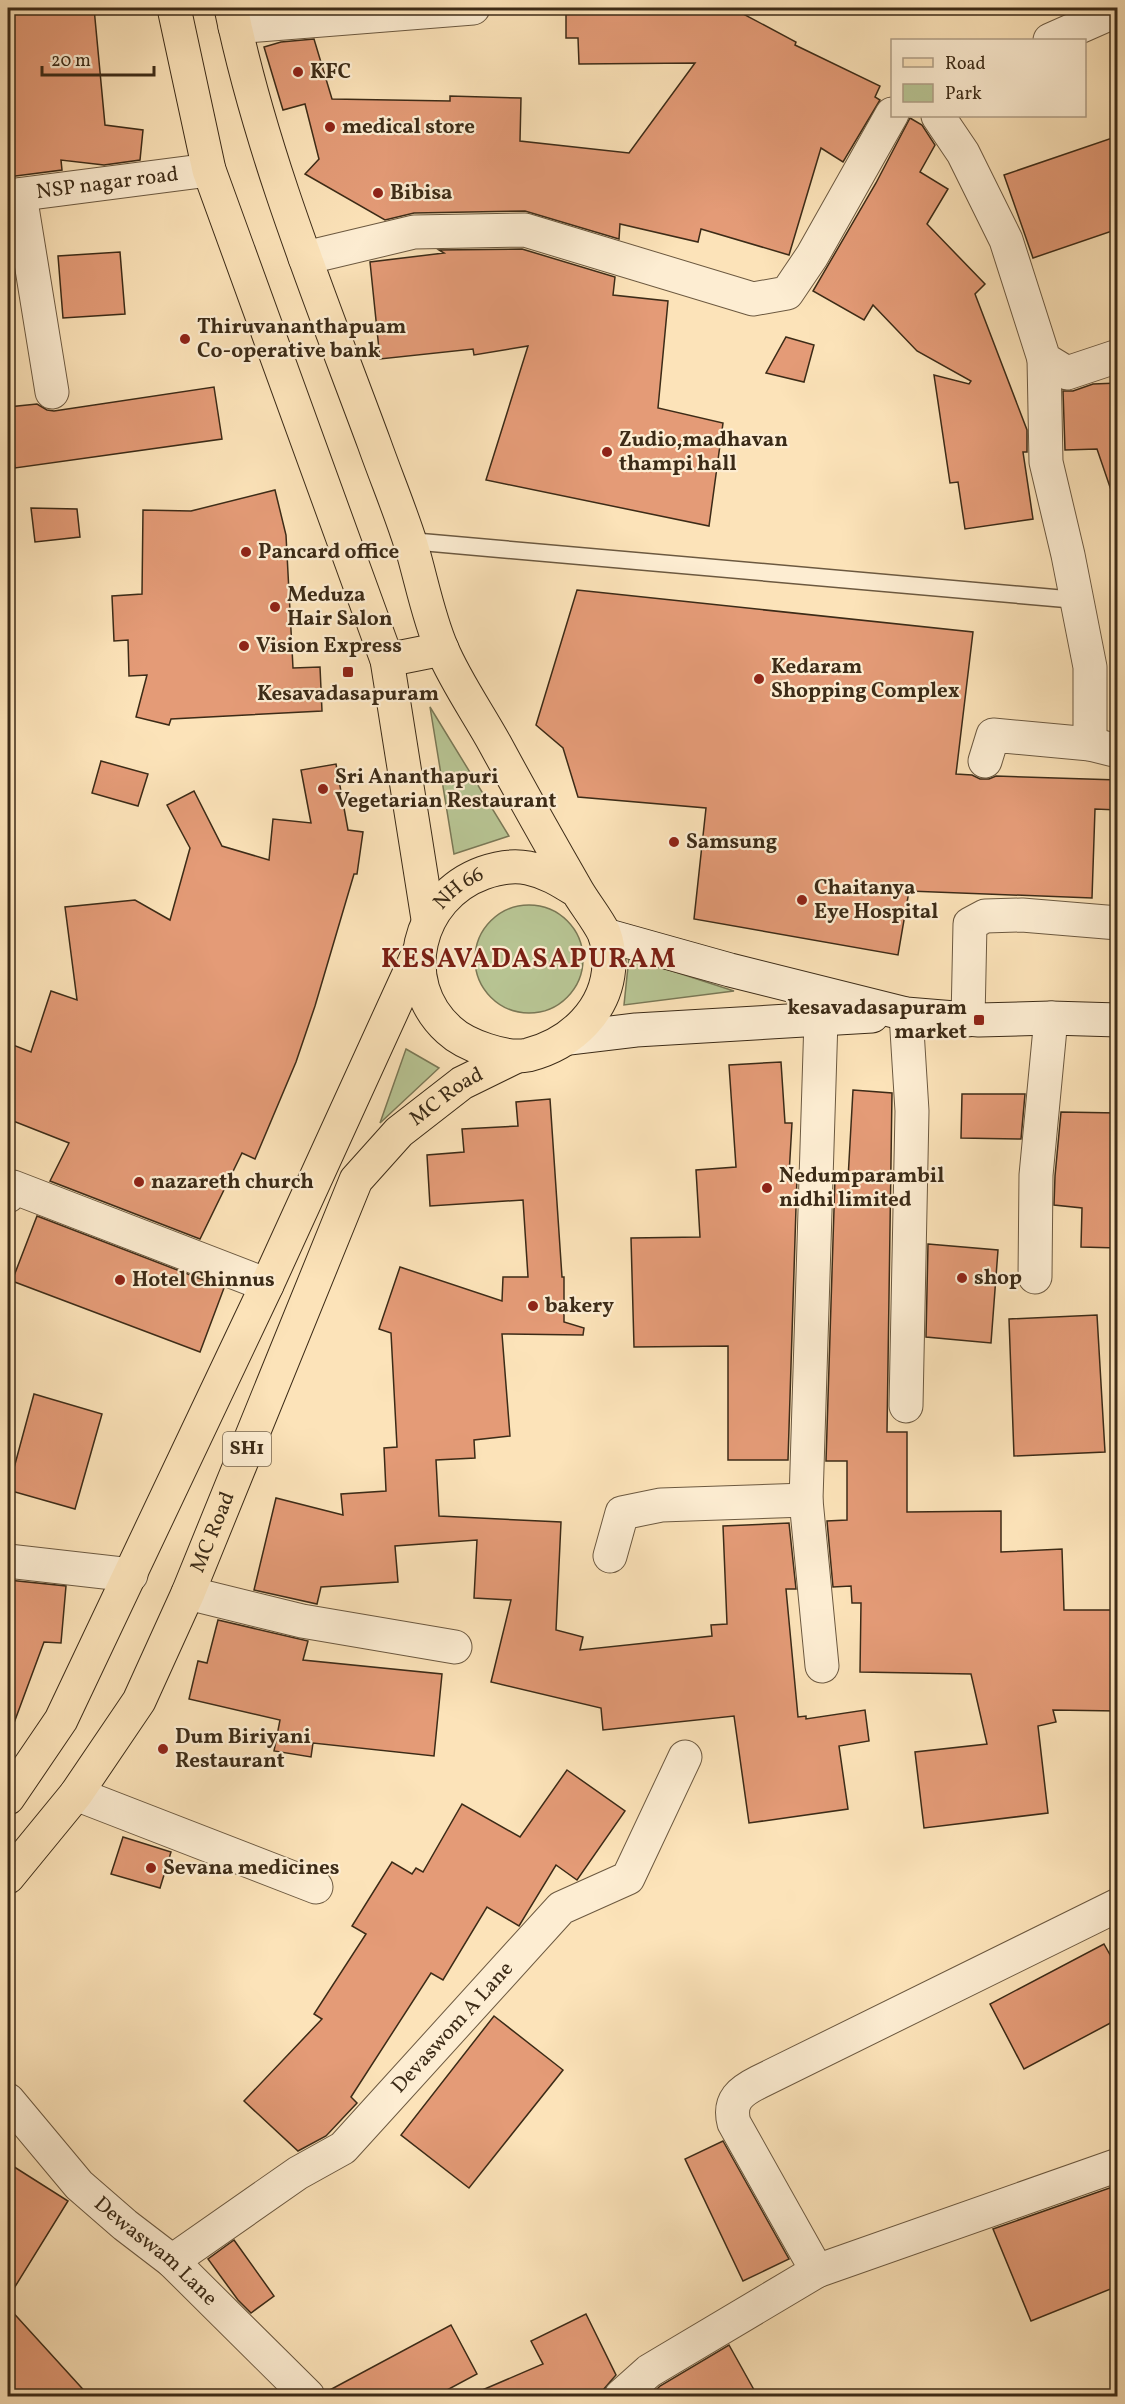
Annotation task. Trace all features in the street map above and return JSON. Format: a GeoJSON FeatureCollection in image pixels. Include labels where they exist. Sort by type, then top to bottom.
{"type":"FeatureCollection","features":[{"type":"Feature","properties":{"kind":"main road"},"geometry":{"type":"LineString","coordinates":[[174,8],[209,170],[387,660],[428,919]]}},
{"type":"Feature","properties":{"kind":"main road"},"geometry":{"type":"LineString","coordinates":[[233,17],[276,175],[410,541],[441,649],[577,891]]}},
{"type":"Feature","properties":{"kind":"main road"},"geometry":{"type":"LineString","coordinates":[[387,660],[441,649]]}},
{"type":"Feature","properties":{"kind":"main road","name":"NH 66"},"geometry":{"type":"LineString","coordinates":[[525,867],[553,876],[577,891],[605,935],[609,964],[604,992],[590,1017],[569,1038],[530,1055],[515,1057],[467,1044],[449,1031],[435,1015],[425,996],[419,976],[418,954],[428,919],[445,896],[468,878],[496,868],[525,867]]}},
{"type":"Feature","properties":{"kind":"main road","name":"SH1"},"geometry":{"type":"LineString","coordinates":[[8,1798],[61,1720],[267,1285],[418,954]]}},
{"type":"Feature","properties":{"kind":"main road","name":"MC Road"},"geometry":{"type":"LineString","coordinates":[[8,1877],[76,1794],[139,1701],[188,1593],[356,1180],[399,1132],[462,1083],[515,1057]]}},
{"type":"Feature","properties":{"kind":"street"},"geometry":{"type":"LineString","coordinates":[[233,17],[473,8]]}},
{"type":"Feature","properties":{"kind":"street"},"geometry":{"type":"LineString","coordinates":[[1052,39],[1118,10]]}},
{"type":"Feature","properties":{"kind":"street"},"geometry":{"type":"LineString","coordinates":[[305,258],[414,232],[525,230],[753,299],[787,293],[812,256],[891,116]]}},
{"type":"Feature","properties":{"kind":"street"},"geometry":{"type":"LineString","coordinates":[[939,117],[963,153],[1006,240],[1044,359],[1046,462],[1077,600],[1104,747],[993,735],[985,761]]}},
{"type":"Feature","properties":{"kind":"street","name":"NSP nagar road"},"geometry":{"type":"LineString","coordinates":[[14,196],[209,170]]}},
{"type":"Feature","properties":{"kind":"street"},"geometry":{"type":"LineString","coordinates":[[14,196],[52,392]]}},
{"type":"Feature","properties":{"kind":"street"},"geometry":{"type":"LineString","coordinates":[[1044,359],[1067,373],[1118,357]]}},
{"type":"Feature","properties":{"kind":"street"},"geometry":{"type":"LineString","coordinates":[[968,1020],[970,924],[985,916],[1022,915],[1118,923]]}},
{"type":"Feature","properties":{"kind":"street"},"geometry":{"type":"LineString","coordinates":[[605,935],[730,970],[906,1014],[968,1020],[1051,1018],[1118,1020]]}},
{"type":"Feature","properties":{"kind":"street"},"geometry":{"type":"LineString","coordinates":[[906,1014],[912,1111],[906,1406]]}},
{"type":"Feature","properties":{"kind":"street","name":"NH 66"},"geometry":{"type":"LineString","coordinates":[[569,1038],[636,1030],[906,1014]]}},
{"type":"Feature","properties":{"kind":"street"},"geometry":{"type":"LineString","coordinates":[[1035,1277],[1036,1175],[1051,1018]]}},
{"type":"Feature","properties":{"kind":"street"},"geometry":{"type":"LineString","coordinates":[[821,1019],[806,1500],[822,1666]]}},
{"type":"Feature","properties":{"kind":"street"},"geometry":{"type":"LineString","coordinates":[[8,1196],[13,1187],[267,1285]]}},
{"type":"Feature","properties":{"kind":"street"},"geometry":{"type":"LineString","coordinates":[[610,1556],[622,1513],[661,1505],[806,1500]]}},
{"type":"Feature","properties":{"kind":"street"},"geometry":{"type":"LineString","coordinates":[[8,1562],[130,1575]]}},
{"type":"Feature","properties":{"kind":"street"},"geometry":{"type":"LineString","coordinates":[[188,1593],[302,1621],[455,1647]]}},
{"type":"Feature","properties":{"kind":"street","name":"Devaswom A Lane"},"geometry":{"type":"LineString","coordinates":[[172,2261],[298,2173],[343,2148],[561,1908],[628,1878],[684,1757]]}},
{"type":"Feature","properties":{"kind":"street"},"geometry":{"type":"LineString","coordinates":[[76,1794],[316,1887]]}},
{"type":"Feature","properties":{"kind":"street"},"geometry":{"type":"LineString","coordinates":[[817,2271],[734,2123],[732,2110],[738,2095],[759,2082],[1118,1905]]}},
{"type":"Feature","properties":{"kind":"street","name":"Dewaswam Lane"},"geometry":{"type":"LineString","coordinates":[[8,2100],[79,2185],[124,2225],[172,2261],[308,2397]]}},
{"type":"Feature","properties":{"kind":"street"},"geometry":{"type":"LineString","coordinates":[[621,2397],[649,2371],[817,2271],[1118,2165]]}},
{"type":"Feature","properties":{"kind":"lane"},"geometry":{"type":"LineString","coordinates":[[410,541],[1077,600]]}},
{"type":"Feature","properties":{"kind":"green space"},"geometry":{"type":"Polygon","coordinates":[[[430,707],[509,836],[454,854],[430,707]]]}},
{"type":"Feature","properties":{"kind":"green space"},"geometry":{"type":"Polygon","coordinates":[[[529,905],[550,909],[567,921],[579,938],[583,959],[579,980],[567,997],[550,1009],[529,1013],[508,1009],[491,997],[479,980],[475,959],[479,938],[491,921],[508,909],[529,905]]]}},
{"type":"Feature","properties":{"kind":"green space"},"geometry":{"type":"Polygon","coordinates":[[[629,957],[734,991],[624,1005],[629,957]]]}},
{"type":"Feature","properties":{"kind":"green space"},"geometry":{"type":"Polygon","coordinates":[[[406,1049],[439,1068],[380,1123],[406,1049]]]}},
{"type":"Feature","properties":{"kind":"building"},"geometry":{"type":"Polygon","coordinates":[[[8,8],[94,8],[105,125],[143,130],[140,160],[104,165],[61,160],[62,170],[8,177],[8,8]]]}},
{"type":"Feature","properties":{"kind":"building"},"geometry":{"type":"Polygon","coordinates":[[[566,8],[732,8],[796,42],[795,45],[880,86],[875,97],[880,100],[843,162],[821,148],[789,255],[701,229],[698,242],[620,224],[619,239],[525,211],[414,213],[385,220],[305,174],[319,159],[305,104],[283,110],[264,47],[281,42],[314,39],[332,99],[450,101],[450,96],[521,98],[520,141],[629,153],[695,63],[579,64],[578,38],[566,38],[566,8]]]}},
{"type":"Feature","properties":{"kind":"building"},"geometry":{"type":"Polygon","coordinates":[[[910,118],[922,125],[935,145],[920,172],[948,189],[927,224],[985,284],[975,294],[1027,430],[1027,452],[1023,452],[1033,519],[965,529],[958,482],[950,483],[934,375],[969,384],[971,381],[917,351],[873,305],[864,320],[813,291],[876,183],[910,118]]]}},
{"type":"Feature","properties":{"kind":"building"},"geometry":{"type":"Polygon","coordinates":[[[1118,136],[1118,229],[1033,258],[1004,175],[1118,136]]]}},
{"type":"Feature","properties":{"kind":"building"},"geometry":{"type":"Polygon","coordinates":[[[522,249],[615,277],[613,295],[668,301],[658,408],[723,423],[709,526],[486,480],[528,346],[474,355],[473,349],[380,359],[370,262],[444,253],[439,250],[522,249]]]}},
{"type":"Feature","properties":{"kind":"building"},"geometry":{"type":"Polygon","coordinates":[[[120,252],[125,314],[63,318],[58,256],[120,252]]]}},
{"type":"Feature","properties":{"kind":"building"},"geometry":{"type":"Polygon","coordinates":[[[786,337],[814,345],[804,382],[766,373],[786,337]]]}},
{"type":"Feature","properties":{"kind":"building"},"geometry":{"type":"Polygon","coordinates":[[[1118,383],[1118,492],[1112,493],[1097,449],[1065,450],[1063,391],[1073,391],[1093,384],[1118,383]]]}},
{"type":"Feature","properties":{"kind":"building"},"geometry":{"type":"Polygon","coordinates":[[[214,387],[222,439],[15,468],[8,407],[37,404],[54,411],[214,387]]]}},
{"type":"Feature","properties":{"kind":"building"},"geometry":{"type":"Polygon","coordinates":[[[275,490],[286,535],[293,668],[320,667],[322,711],[171,719],[169,725],[136,717],[147,675],[129,676],[128,640],[114,641],[112,596],[142,594],[143,510],[191,511],[275,490]]]}},
{"type":"Feature","properties":{"kind":"building"},"geometry":{"type":"Polygon","coordinates":[[[31,508],[77,509],[80,537],[35,542],[31,508]]]}},
{"type":"Feature","properties":{"kind":"building"},"geometry":{"type":"Polygon","coordinates":[[[577,590],[973,632],[956,774],[972,775],[980,779],[996,776],[1118,780],[1118,810],[1095,809],[1092,898],[909,891],[898,955],[694,919],[706,808],[578,797],[563,748],[536,725],[577,590]]]}},
{"type":"Feature","properties":{"kind":"building"},"geometry":{"type":"Polygon","coordinates":[[[101,761],[148,774],[138,806],[92,793],[101,761]]]}},
{"type":"Feature","properties":{"kind":"building"},"geometry":{"type":"Polygon","coordinates":[[[336,764],[348,830],[363,832],[357,874],[354,874],[296,1062],[255,1159],[242,1153],[200,1239],[50,1181],[69,1143],[8,1119],[8,1043],[31,1052],[51,991],[77,1000],[65,907],[135,900],[170,920],[190,848],[167,805],[194,791],[222,846],[269,860],[273,819],[311,823],[301,770],[336,764]]]}},
{"type":"Feature","properties":{"kind":"building"},"geometry":{"type":"Polygon","coordinates":[[[781,1062],[785,1123],[792,1123],[789,1175],[797,1176],[788,1460],[728,1460],[728,1346],[634,1347],[631,1238],[700,1237],[696,1170],[736,1167],[729,1065],[781,1062]]]}},
{"type":"Feature","properties":{"kind":"building"},"geometry":{"type":"Polygon","coordinates":[[[853,1090],[892,1093],[887,1432],[907,1432],[907,1512],[1001,1511],[1001,1552],[1062,1549],[1064,1610],[1118,1610],[1118,1711],[1053,1710],[1056,1722],[1038,1726],[1048,1813],[924,1828],[915,1752],[987,1744],[971,1674],[860,1672],[861,1603],[852,1603],[851,1586],[833,1587],[827,1521],[847,1520],[847,1461],[826,1461],[835,1178],[848,1179],[853,1090]]]}},
{"type":"Feature","properties":{"kind":"building"},"geometry":{"type":"Polygon","coordinates":[[[962,1094],[1025,1094],[1021,1139],[961,1138],[962,1094]]]}},
{"type":"Feature","properties":{"kind":"building"},"geometry":{"type":"Polygon","coordinates":[[[550,1099],[562,1277],[564,1277],[564,1322],[584,1328],[583,1335],[502,1334],[510,1436],[474,1440],[475,1458],[436,1460],[439,1516],[561,1522],[556,1630],[583,1637],[580,1650],[712,1636],[711,1625],[727,1624],[723,1526],[789,1523],[796,1589],[786,1589],[798,1717],[806,1716],[806,1719],[865,1710],[869,1741],[839,1746],[848,1809],[749,1823],[734,1716],[603,1730],[601,1708],[491,1682],[511,1600],[474,1598],[477,1540],[395,1546],[398,1582],[321,1587],[317,1604],[254,1590],[276,1498],[343,1515],[341,1494],[386,1491],[384,1448],[397,1447],[391,1333],[379,1329],[400,1267],[502,1301],[503,1277],[528,1277],[523,1200],[430,1206],[427,1155],[464,1152],[462,1129],[518,1126],[516,1102],[550,1099]]]}},
{"type":"Feature","properties":{"kind":"building"},"geometry":{"type":"Polygon","coordinates":[[[1061,1112],[1118,1113],[1118,1248],[1081,1247],[1082,1208],[1054,1205],[1061,1112]]]}},
{"type":"Feature","properties":{"kind":"building","name":"Hotel Chinnus"},"geometry":{"type":"Polygon","coordinates":[[[37,1216],[224,1288],[200,1352],[12,1281],[37,1216]]]}},
{"type":"Feature","properties":{"kind":"building","name":"shop"},"geometry":{"type":"Polygon","coordinates":[[[928,1244],[998,1250],[991,1343],[926,1337],[928,1244]]]}},
{"type":"Feature","properties":{"kind":"building"},"geometry":{"type":"Polygon","coordinates":[[[1097,1315],[1105,1452],[1014,1456],[1009,1319],[1097,1315]]]}},
{"type":"Feature","properties":{"kind":"building"},"geometry":{"type":"Polygon","coordinates":[[[34,1394],[102,1414],[75,1509],[8,1490],[34,1394]]]}},
{"type":"Feature","properties":{"kind":"building"},"geometry":{"type":"Polygon","coordinates":[[[8,1580],[66,1586],[61,1643],[44,1642],[11,1731],[8,1730],[8,1580]]]}},
{"type":"Feature","properties":{"kind":"building"},"geometry":{"type":"Polygon","coordinates":[[[218,1620],[308,1641],[303,1660],[442,1674],[434,1756],[313,1743],[311,1757],[274,1751],[280,1720],[189,1699],[198,1661],[207,1663],[218,1620]]]}},
{"type":"Feature","properties":{"kind":"building"},"geometry":{"type":"Polygon","coordinates":[[[567,1770],[625,1811],[577,1880],[556,1865],[519,1926],[487,1907],[443,1980],[431,1973],[351,2097],[357,2103],[326,2136],[298,2151],[244,2101],[322,2019],[314,2014],[366,1934],[352,1926],[392,1862],[412,1874],[416,1868],[423,1872],[462,1804],[520,1837],[567,1770]]]}},
{"type":"Feature","properties":{"kind":"building"},"geometry":{"type":"Polygon","coordinates":[[[123,1837],[171,1852],[160,1888],[111,1874],[123,1837]]]}},
{"type":"Feature","properties":{"kind":"building"},"geometry":{"type":"Polygon","coordinates":[[[1104,1944],[1118,1969],[1118,2019],[1024,2069],[990,2004],[1104,1944]]]}},
{"type":"Feature","properties":{"kind":"building"},"geometry":{"type":"Polygon","coordinates":[[[494,2016],[563,2070],[469,2188],[401,2135],[494,2016]]]}},
{"type":"Feature","properties":{"kind":"building"},"geometry":{"type":"Polygon","coordinates":[[[723,2141],[789,2259],[743,2281],[685,2159],[723,2141]]]}},
{"type":"Feature","properties":{"kind":"building"},"geometry":{"type":"Polygon","coordinates":[[[8,2163],[68,2201],[8,2298],[8,2163]]]}},
{"type":"Feature","properties":{"kind":"building"},"geometry":{"type":"Polygon","coordinates":[[[1118,2185],[1118,2286],[1031,2321],[993,2229],[1118,2185]]]}},
{"type":"Feature","properties":{"kind":"building"},"geometry":{"type":"Polygon","coordinates":[[[234,2240],[274,2296],[251,2313],[238,2300],[208,2259],[234,2240]]]}},
{"type":"Feature","properties":{"kind":"building"},"geometry":{"type":"Polygon","coordinates":[[[8,2307],[90,2397],[8,2397],[8,2307]]]}},
{"type":"Feature","properties":{"kind":"building"},"geometry":{"type":"Polygon","coordinates":[[[586,2314],[616,2375],[603,2390],[603,2396],[466,2397],[543,2364],[531,2341],[586,2314]]]}},
{"type":"Feature","properties":{"kind":"building"},"geometry":{"type":"Polygon","coordinates":[[[451,2325],[477,2374],[434,2397],[326,2397],[326,2392],[451,2325]]]}},
{"type":"Feature","properties":{"kind":"building"},"geometry":{"type":"Polygon","coordinates":[[[729,2345],[758,2397],[649,2397],[660,2386],[729,2345]]]}},
{"type":"Feature","properties":{"kind":"place","name":"KFC"},"geometry":{"type":"Point","coordinates":[298,72]}},
{"type":"Feature","properties":{"kind":"place","name":"medical store"},"geometry":{"type":"Point","coordinates":[330,127]}},
{"type":"Feature","properties":{"kind":"place","name":"Bibisa"},"geometry":{"type":"Point","coordinates":[378,193]}},
{"type":"Feature","properties":{"kind":"place","name":"Thiruvananthapuam Co-operative bank"},"geometry":{"type":"Point","coordinates":[185,339]}},
{"type":"Feature","properties":{"kind":"place","name":"Zudio,madhavan thampi hall"},"geometry":{"type":"Point","coordinates":[607,452]}},
{"type":"Feature","properties":{"kind":"place","name":"Pancard office"},"geometry":{"type":"Point","coordinates":[246,552]}},
{"type":"Feature","properties":{"kind":"place","name":"Meduza Hair Salon"},"geometry":{"type":"Point","coordinates":[275,607]}},
{"type":"Feature","properties":{"kind":"place","name":"Vision Express"},"geometry":{"type":"Point","coordinates":[244,646]}},
{"type":"Feature","properties":{"kind":"place","name":"Kesavadasapuram"},"geometry":{"type":"Point","coordinates":[348,672]}},
{"type":"Feature","properties":{"kind":"place","name":"Kedaram Shopping Complex"},"geometry":{"type":"Point","coordinates":[759,679]}},
{"type":"Feature","properties":{"kind":"place","name":"Sri Ananthapuri Vegetarian Restaurant"},"geometry":{"type":"Point","coordinates":[323,789]}},
{"type":"Feature","properties":{"kind":"place","name":"Samsung"},"geometry":{"type":"Point","coordinates":[674,842]}},
{"type":"Feature","properties":{"kind":"place","name":"Chaitanya Eye Hospital"},"geometry":{"type":"Point","coordinates":[802,900]}},
{"type":"Feature","properties":{"kind":"place","name":"kesavadasapuram market"},"geometry":{"type":"Point","coordinates":[979,1020]}},
{"type":"Feature","properties":{"kind":"place","name":"nazareth church"},"geometry":{"type":"Point","coordinates":[139,1182]}},
{"type":"Feature","properties":{"kind":"place","name":"Nedumparambil nidhi limited"},"geometry":{"type":"Point","coordinates":[767,1188]}},
{"type":"Feature","properties":{"kind":"place","name":"shop"},"geometry":{"type":"Point","coordinates":[962,1278]}},
{"type":"Feature","properties":{"kind":"place","name":"Hotel Chinnus"},"geometry":{"type":"Point","coordinates":[120,1280]}},
{"type":"Feature","properties":{"kind":"place","name":"bakery"},"geometry":{"type":"Point","coordinates":[533,1306]}},
{"type":"Feature","properties":{"kind":"place","name":"Dum Biriyani Restaurant"},"geometry":{"type":"Point","coordinates":[163,1749]}},
{"type":"Feature","properties":{"kind":"place","name":"Sevana medicines"},"geometry":{"type":"Point","coordinates":[151,1868]}},
{"type":"Feature","properties":{"kind":"district","name":"KESAVADASAPURAM"},"geometry":{"type":"Point","coordinates":[529,960]}}]}
